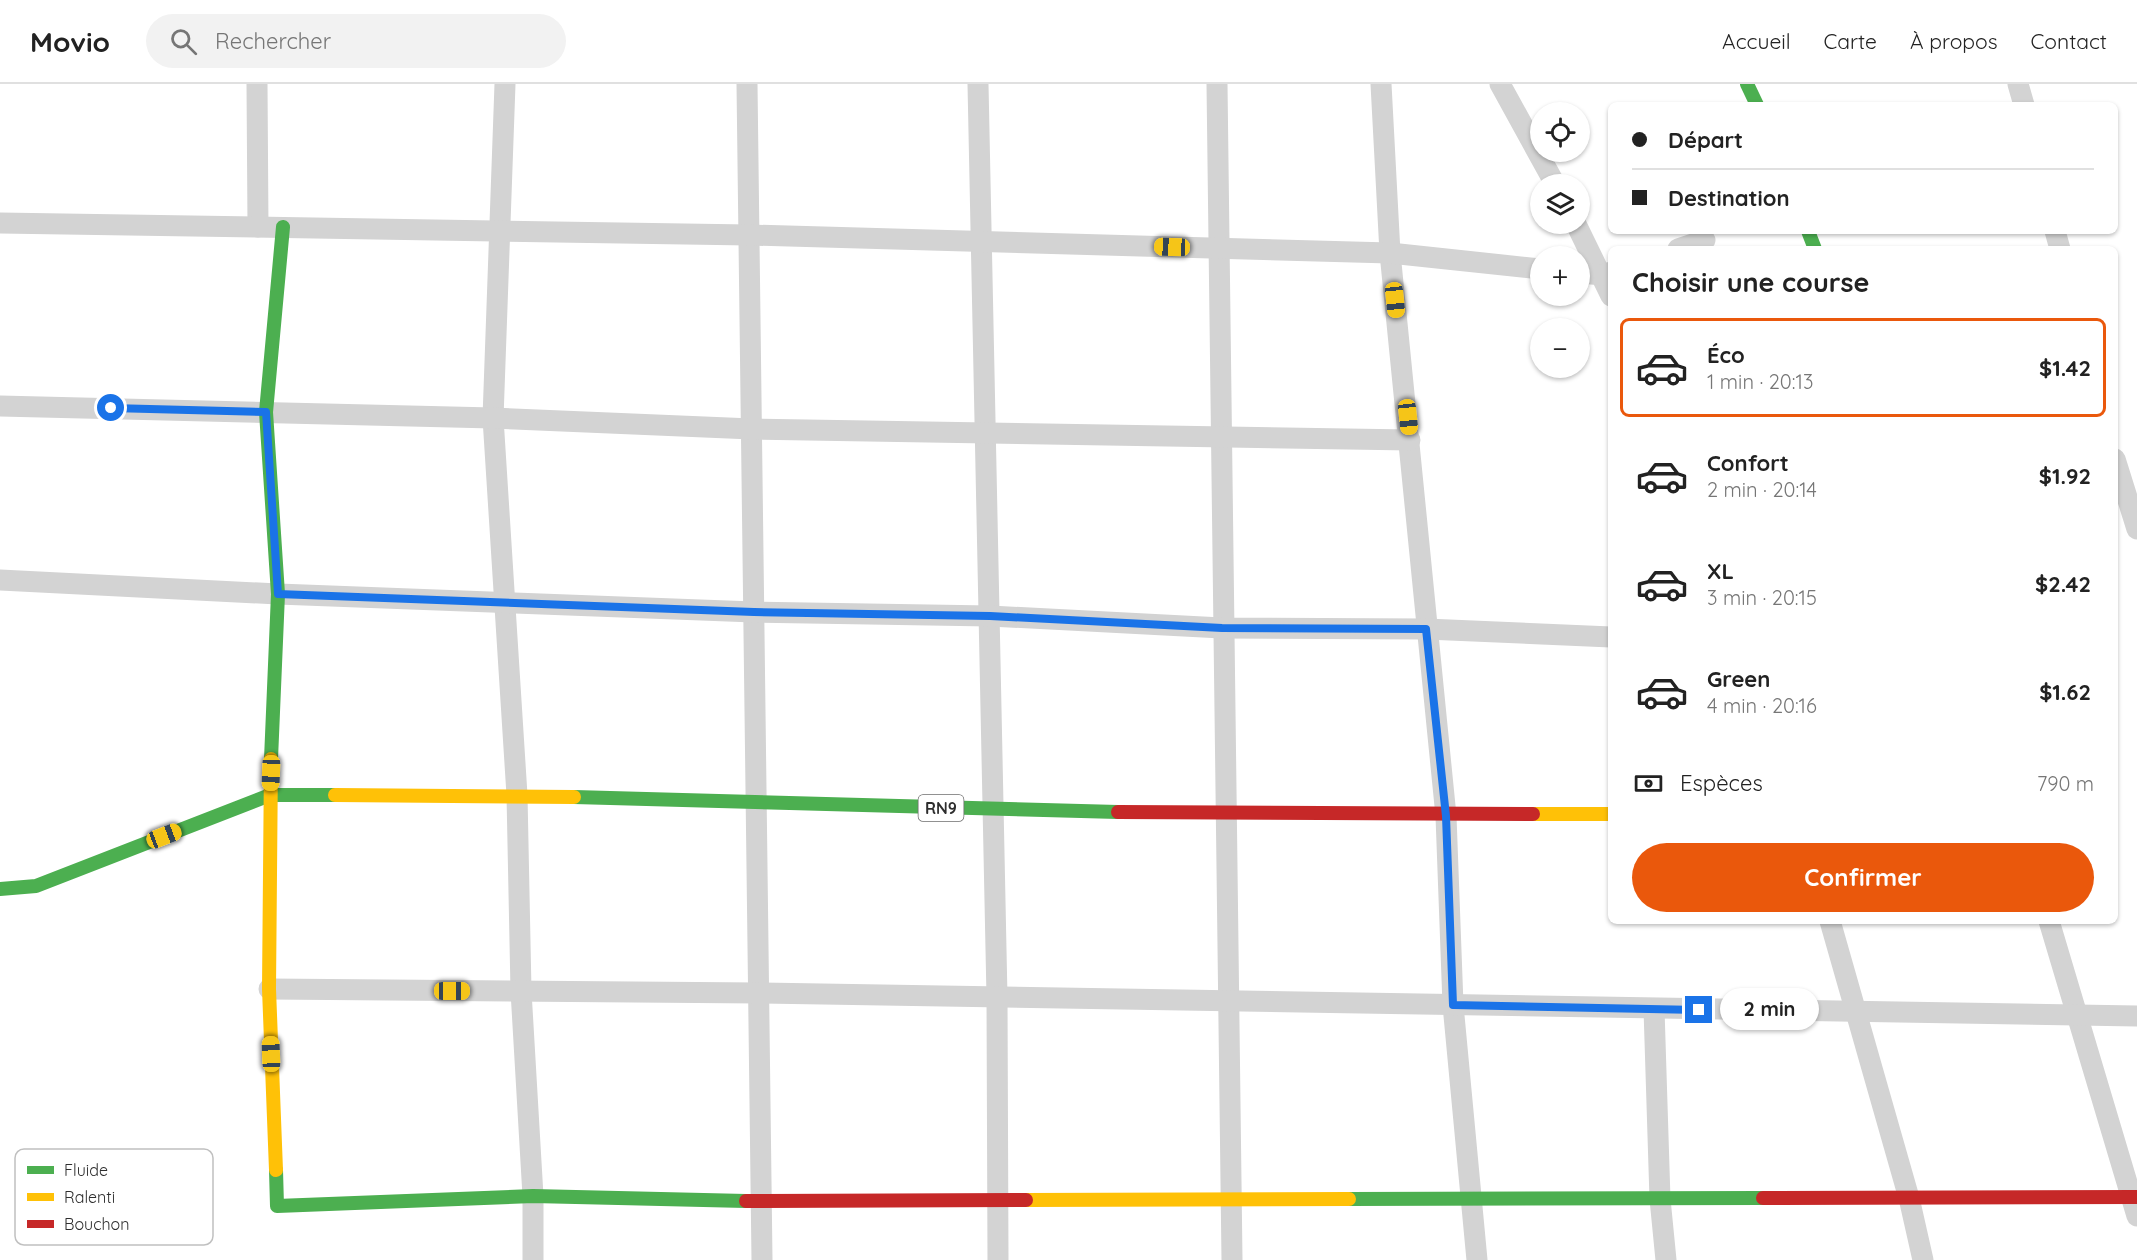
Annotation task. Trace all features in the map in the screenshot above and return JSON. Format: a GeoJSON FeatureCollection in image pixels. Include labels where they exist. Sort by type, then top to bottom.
{"type":"FeatureCollection","features":[{"type":"Feature","properties":{"kind":"street"},"geometry":{"type":"LineString","coordinates":[[256,84],[258,227]]}},
{"type":"Feature","properties":{"kind":"street"},"geometry":{"type":"LineString","coordinates":[[506,84],[498,231],[493,418],[517,795],[521,991],[533,1196],[533,1260]]}},
{"type":"Feature","properties":{"kind":"street"},"geometry":{"type":"LineString","coordinates":[[747,84],[762,1260]]}},
{"type":"Feature","properties":{"kind":"street"},"geometry":{"type":"LineString","coordinates":[[978,84],[988,434],[992,809],[997,997],[998,1260]]}},
{"type":"Feature","properties":{"kind":"street"},"geometry":{"type":"LineString","coordinates":[[1217,84],[1222,628],[1227,814],[1232,1260]]}},
{"type":"Feature","properties":{"kind":"street"},"geometry":{"type":"LineString","coordinates":[[1381,84],[1390,253],[1446,816],[1453,1005],[1477,1260]]}},
{"type":"Feature","properties":{"kind":"street"},"geometry":{"type":"LineString","coordinates":[[1500,84],[1550,174]]}},
{"type":"Feature","properties":{"kind":"street"},"geometry":{"type":"LineString","coordinates":[[1747,84],[1756,102]]}},
{"type":"Feature","properties":{"kind":"street"},"geometry":{"type":"LineString","coordinates":[[2018,84],[2023,102]]}},
{"type":"Feature","properties":{"kind":"street"},"geometry":{"type":"LineString","coordinates":[[0,223],[984,241],[1390,253],[1530,267]]}},
{"type":"Feature","properties":{"kind":"street"},"geometry":{"type":"LineString","coordinates":[[283,227],[266,412],[278,594],[270,795],[268,989],[277,1206],[533,1196],[762,1200],[1909,1198],[2136,1204],[2050,924]]}},
{"type":"Feature","properties":{"kind":"street"},"geometry":{"type":"LineString","coordinates":[[1582,234],[1607,274]]}},
{"type":"Feature","properties":{"kind":"street"},"geometry":{"type":"LineString","coordinates":[[1687,246],[1705,240]]}},
{"type":"Feature","properties":{"kind":"street"},"geometry":{"type":"LineString","coordinates":[[1590,273],[1607,274]]}},
{"type":"Feature","properties":{"kind":"street"},"geometry":{"type":"LineString","coordinates":[[0,406],[493,418],[752,429],[1410,440]]}},
{"type":"Feature","properties":{"kind":"street"},"geometry":{"type":"LineString","coordinates":[[2118,469],[2137,529]]}},
{"type":"Feature","properties":{"kind":"street"},"geometry":{"type":"LineString","coordinates":[[0,580],[278,594],[754,612],[990,616],[1222,628],[1426,629],[1608,638]]}},
{"type":"Feature","properties":{"kind":"street","name":"RN9"},"geometry":{"type":"LineString","coordinates":[[0,889],[36,886],[270,795],[517,795],[756,804],[1227,814],[1446,816],[1608,814]]}},
{"type":"Feature","properties":{"kind":"street"},"geometry":{"type":"LineString","coordinates":[[1831,924],[1909,1198],[1923,1260]]}},
{"type":"Feature","properties":{"kind":"street"},"geometry":{"type":"LineString","coordinates":[[268,989],[759,993],[2078,1017],[2137,1016]]}},
{"type":"Feature","properties":{"kind":"street"},"geometry":{"type":"LineString","coordinates":[[1654,1009],[1660,1199],[1666,1260]]}},
{"type":"Feature","properties":{"kind":"traffic: fast"},"geometry":{"type":"LineString","coordinates":[[1747,84],[1756,102]]}},
{"type":"Feature","properties":{"kind":"traffic: fast"},"geometry":{"type":"LineString","coordinates":[[271,759],[278,594],[266,412],[283,227]]}},
{"type":"Feature","properties":{"kind":"traffic: fast"},"geometry":{"type":"LineString","coordinates":[[1809,234],[1814,246]]}},
{"type":"Feature","properties":{"kind":"traffic: fast"},"geometry":{"type":"LineString","coordinates":[[0,889],[36,886],[270,795],[335,795]]}},
{"type":"Feature","properties":{"kind":"traffic: fast"},"geometry":{"type":"LineString","coordinates":[[574,797],[1118,812]]}},
{"type":"Feature","properties":{"kind":"traffic: fast"},"geometry":{"type":"LineString","coordinates":[[276,1170],[277,1206],[533,1196],[746,1201]]}},
{"type":"Feature","properties":{"kind":"traffic: fast"},"geometry":{"type":"LineString","coordinates":[[1349,1199],[1763,1198]]}},
{"type":"Feature","properties":{"kind":"traffic: slow"},"geometry":{"type":"LineString","coordinates":[[271,759],[269,989],[276,1170]]}},
{"type":"Feature","properties":{"kind":"traffic: slow"},"geometry":{"type":"LineString","coordinates":[[335,795],[574,797]]}},
{"type":"Feature","properties":{"kind":"traffic: slow"},"geometry":{"type":"LineString","coordinates":[[1533,814],[1608,814]]}},
{"type":"Feature","properties":{"kind":"traffic: slow"},"geometry":{"type":"LineString","coordinates":[[1026,1200],[1349,1199]]}},
{"type":"Feature","properties":{"kind":"traffic: jam"},"geometry":{"type":"LineString","coordinates":[[1118,812],[1533,814]]}},
{"type":"Feature","properties":{"kind":"traffic: jam"},"geometry":{"type":"LineString","coordinates":[[1763,1198],[2137,1197]]}},
{"type":"Feature","properties":{"kind":"traffic: jam"},"geometry":{"type":"LineString","coordinates":[[746,1201],[1026,1200]]}},
{"type":"Feature","properties":{"kind":"route"},"geometry":{"type":"LineString","coordinates":[[111,408],[266,412],[278,594],[754,612],[990,616],[1222,628],[1426,629],[1446,816],[1453,1005],[1699,1010]]}}]}
